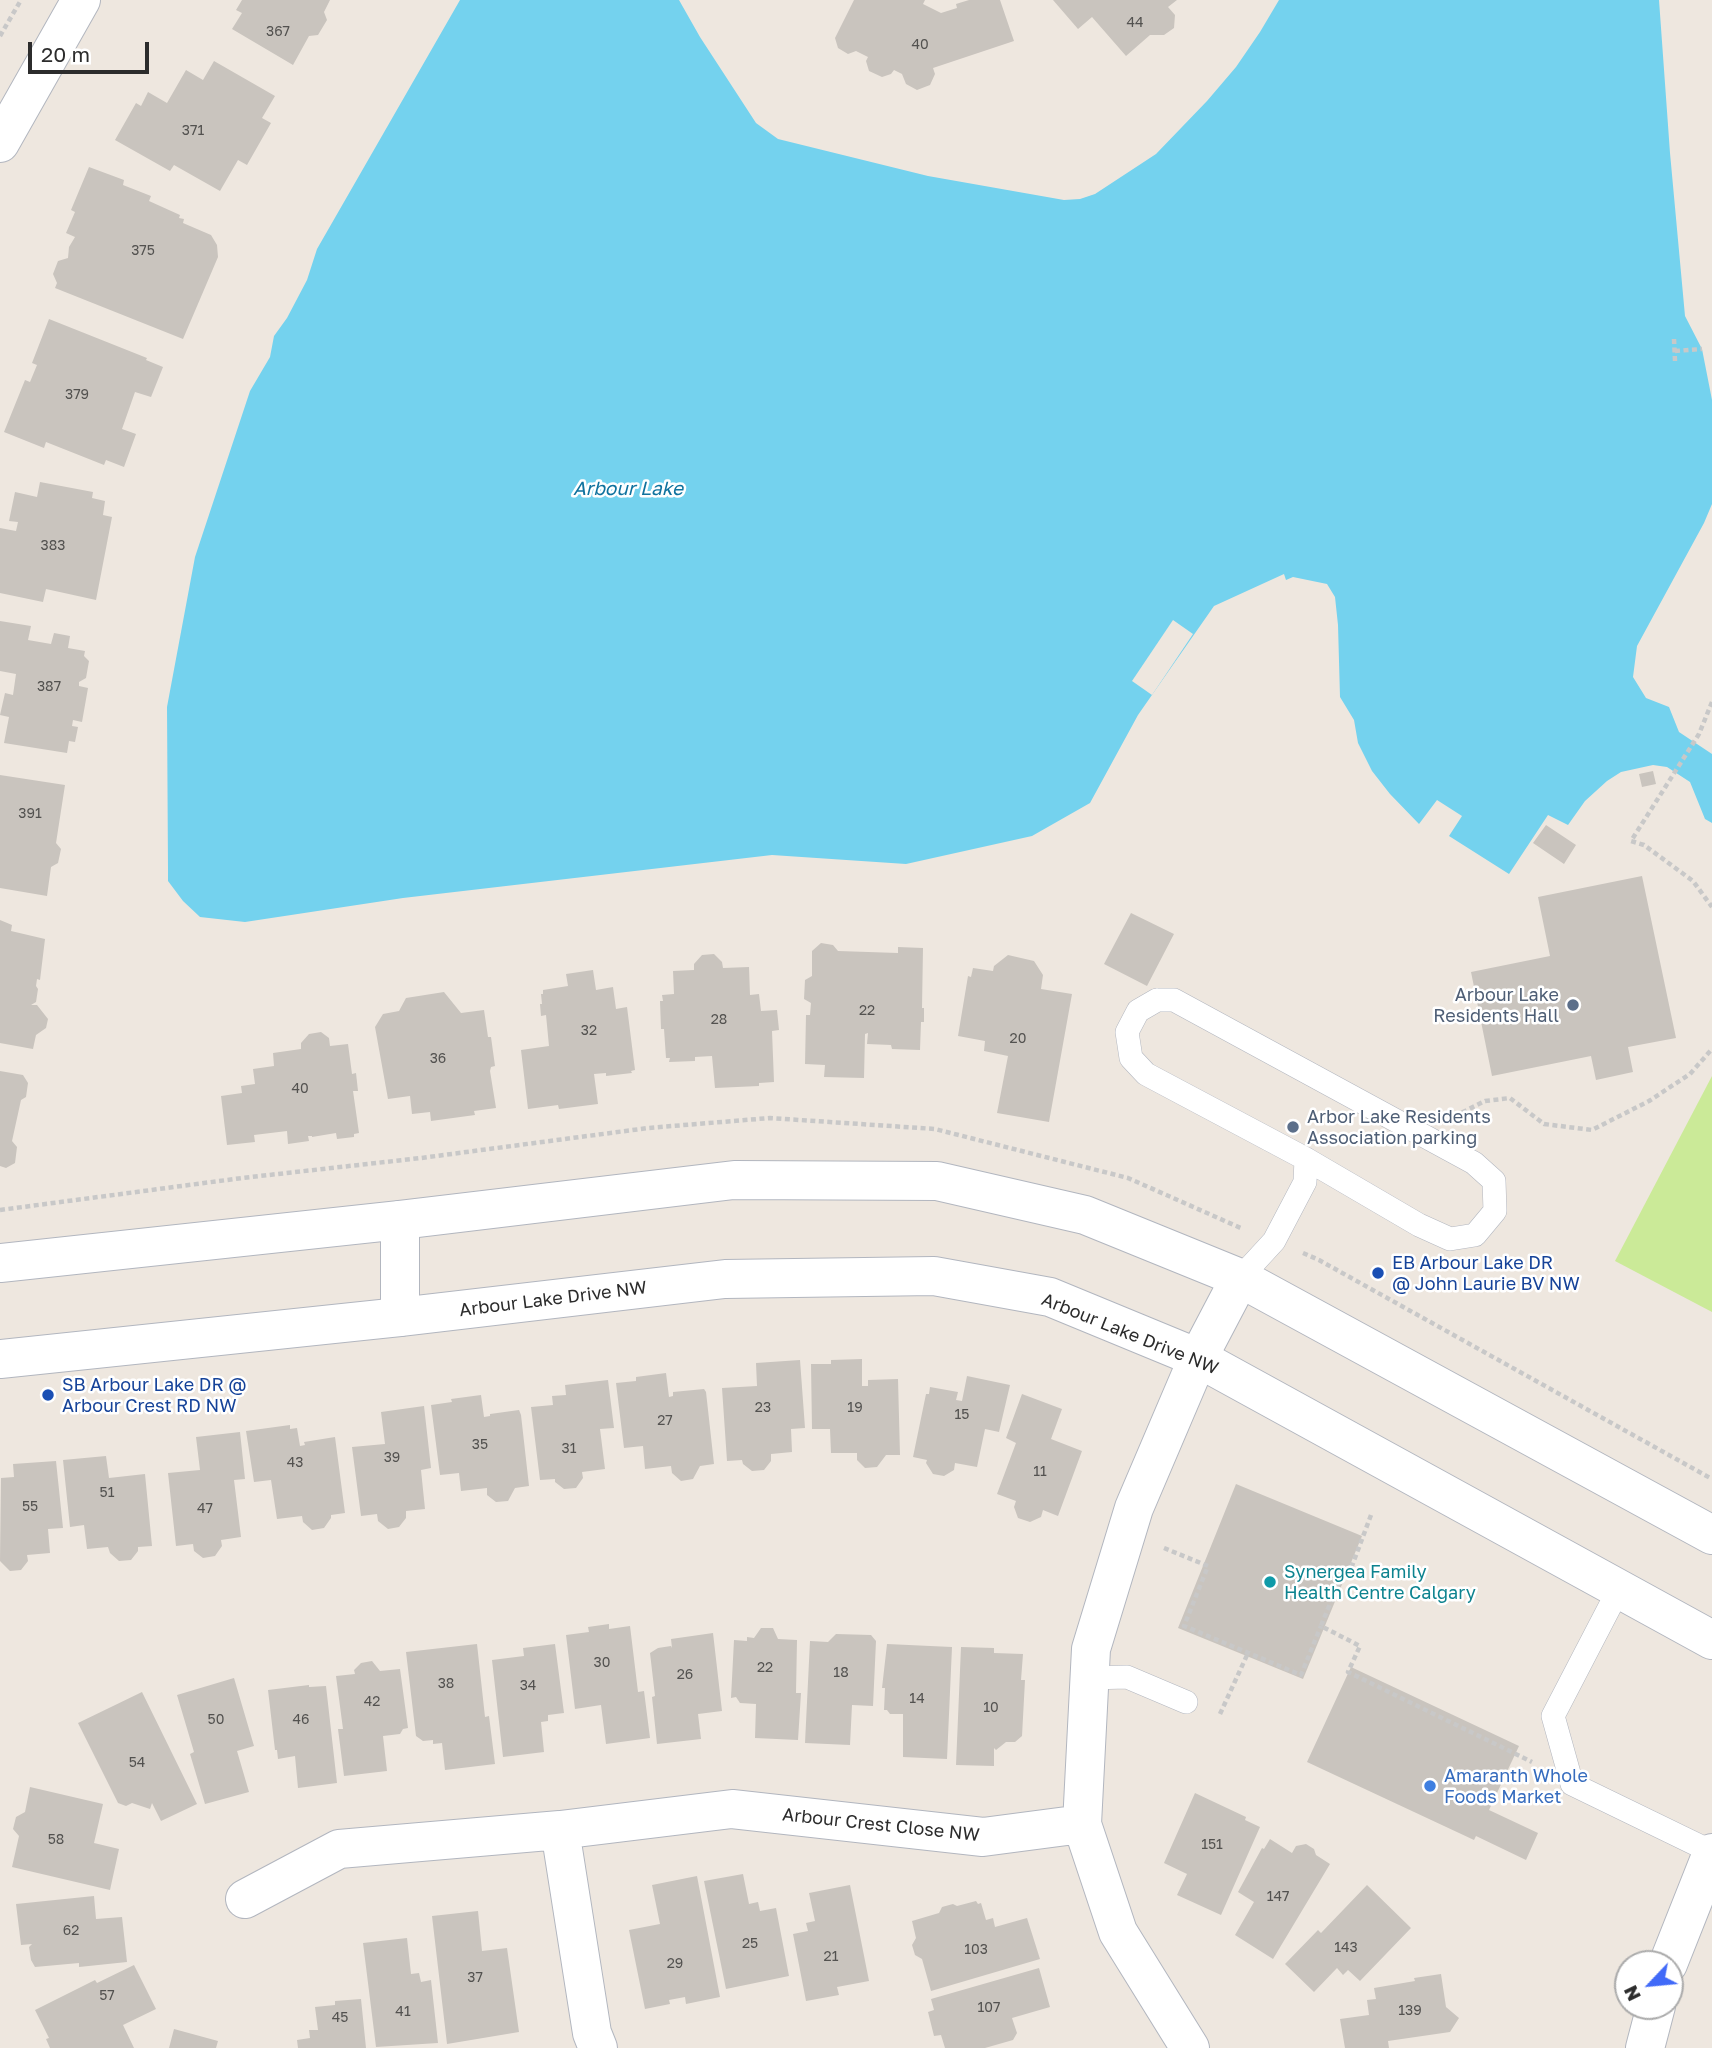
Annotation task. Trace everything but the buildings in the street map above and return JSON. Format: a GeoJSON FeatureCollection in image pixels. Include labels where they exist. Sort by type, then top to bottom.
{"type":"FeatureCollection","features":[{"type":"Feature","properties":{"kind":"street"},"geometry":{"type":"LineString","coordinates":[[0,143],[81,0]]}},
{"type":"Feature","properties":{"kind":"street"},"geometry":{"type":"LineString","coordinates":[[0,1263],[400,1220],[734,1180],[937,1181],[1085,1214],[1240,1278],[1712,1535]]}},
{"type":"Feature","properties":{"kind":"street"},"geometry":{"type":"LineString","coordinates":[[400,1220],[400,1317]]}},
{"type":"Feature","properties":{"kind":"street","name":"Arbour Lake Drive NW"},"geometry":{"type":"LineString","coordinates":[[0,1359],[400,1317],[725,1279],[934,1276],[1050,1297],[1198,1358],[1712,1640]]}},
{"type":"Feature","properties":{"kind":"street"},"geometry":{"type":"LineString","coordinates":[[1190,2048],[1118,1932],[1082,1824],[1091,1649],[1134,1508],[1198,1358],[1240,1278]]}},
{"type":"Feature","properties":{"kind":"street","name":"Arbour Crest Close NW"},"geometry":{"type":"LineString","coordinates":[[244,1899],[339,1849],[560,1830],[732,1809],[983,1837],[1082,1824]]}},
{"type":"Feature","properties":{"kind":"street"},"geometry":{"type":"LineString","coordinates":[[560,1830],[592,2033],[598,2048]]}},
{"type":"Feature","properties":{"kind":"street"},"geometry":{"type":"LineString","coordinates":[[1674,1950],[1712,1853]]}},
{"type":"Feature","properties":{"kind":"street"},"geometry":{"type":"LineString","coordinates":[[1645,2048],[1652,2020]]}},
{"type":"Feature","properties":{"kind":"lane"},"geometry":{"type":"LineString","coordinates":[[1157,1000],[1174,1000],[1443,1145],[1474,1163],[1494,1181],[1495,1211],[1475,1235],[1450,1239],[1419,1225],[1306,1159],[1146,1074],[1131,1058],[1127,1032],[1138,1010],[1157,1000]]}},
{"type":"Feature","properties":{"kind":"lane"},"geometry":{"type":"LineString","coordinates":[[1240,1278],[1274,1241],[1305,1182],[1306,1159]]}},
{"type":"Feature","properties":{"kind":"lane"},"geometry":{"type":"LineString","coordinates":[[1619,1589],[1553,1716],[1572,1784],[1712,1853]]}},
{"type":"Feature","properties":{"kind":"lane"},"geometry":{"type":"LineString","coordinates":[[1090,1678],[1127,1677],[1186,1702]]}},
{"type":"Feature","properties":{"kind":"path"},"geometry":{"type":"LineString","coordinates":[[0,36],[21,0]]}},
{"type":"Feature","properties":{"kind":"path"},"geometry":{"type":"LineString","coordinates":[[1674,339],[1675,361]]}},
{"type":"Feature","properties":{"kind":"path"},"geometry":{"type":"LineString","coordinates":[[1675,351],[1702,349]]}},
{"type":"Feature","properties":{"kind":"path"},"geometry":{"type":"LineString","coordinates":[[1712,702],[1699,734],[1631,841],[1644,845],[1693,881],[1712,907]]}},
{"type":"Feature","properties":{"kind":"path"},"geometry":{"type":"LineString","coordinates":[[1443,1145],[1463,1112],[1485,1101],[1510,1098],[1544,1124],[1592,1130],[1649,1101],[1679,1081],[1712,1049]]}},
{"type":"Feature","properties":{"kind":"path"},"geometry":{"type":"LineString","coordinates":[[1164,1548],[1209,1566],[1184,1626],[1301,1675],[1345,1569],[1352,1566],[1371,1515]]}},
{"type":"Feature","properties":{"kind":"path"},"geometry":{"type":"LineString","coordinates":[[1321,1626],[1360,1646],[1348,1672],[1522,1756],[1572,1784]]}},
{"type":"Feature","properties":{"kind":"path"},"geometry":{"type":"LineString","coordinates":[[1220,1714],[1248,1653]]}},
{"type":"Feature","properties":{"kind":"green space"},"geometry":{"type":"Polygon","coordinates":[[[1712,1076],[1712,1312],[1615,1261],[1712,1076]]]}},
{"type":"Feature","properties":{"kind":"water","name":"Arbour Lake"},"geometry":{"type":"Polygon","coordinates":[[[460,0],[679,0],[756,123],[778,139],[928,176],[1064,200],[1095,194],[1156,154],[1236,67],[1279,0],[1659,0],[1685,316],[1702,349],[1712,400],[1712,504],[1637,646],[1633,677],[1646,698],[1669,707],[1679,732],[1712,754],[1712,823],[1705,819],[1690,782],[1667,767],[1653,765],[1621,772],[1607,781],[1585,801],[1568,825],[1548,815],[1509,874],[1449,836],[1462,816],[1437,800],[1419,824],[1372,771],[1358,743],[1354,720],[1340,697],[1335,597],[1327,584],[1293,577],[1286,580],[1284,574],[1214,606],[1138,715],[1090,803],[1032,836],[906,864],[772,855],[403,898],[245,922],[200,917],[168,881],[167,707],[195,557],[250,391],[270,357],[274,336],[307,280],[317,249],[460,0]]]}},
{"type":"Feature","properties":{"kind":"pier"},"geometry":{"type":"Polygon","coordinates":[[[1173,620],[1193,634],[1152,695],[1132,681],[1173,620]]]}},
{"type":"Feature","properties":{"kind":"place","name":"Arbour Lake Residents Hall"},"geometry":{"type":"Point","coordinates":[1573,1005]}},
{"type":"Feature","properties":{"kind":"place","name":"Arbor Lake Residents Association parking"},"geometry":{"type":"Point","coordinates":[1293,1127]}},
{"type":"Feature","properties":{"kind":"place","name":"EB Arbour Lake DR @ John Laurie BV NW"},"geometry":{"type":"Point","coordinates":[1378,1273]}},
{"type":"Feature","properties":{"kind":"place","name":"SB Arbour Lake DR @ Arbour Crest RD NW"},"geometry":{"type":"Point","coordinates":[48,1395]}},
{"type":"Feature","properties":{"kind":"place","name":"Synergea Family Health Centre Calgary"},"geometry":{"type":"Point","coordinates":[1270,1582]}},
{"type":"Feature","properties":{"kind":"place","name":"Amaranth Whole Foods Market"},"geometry":{"type":"Point","coordinates":[1430,1786]}}]}
